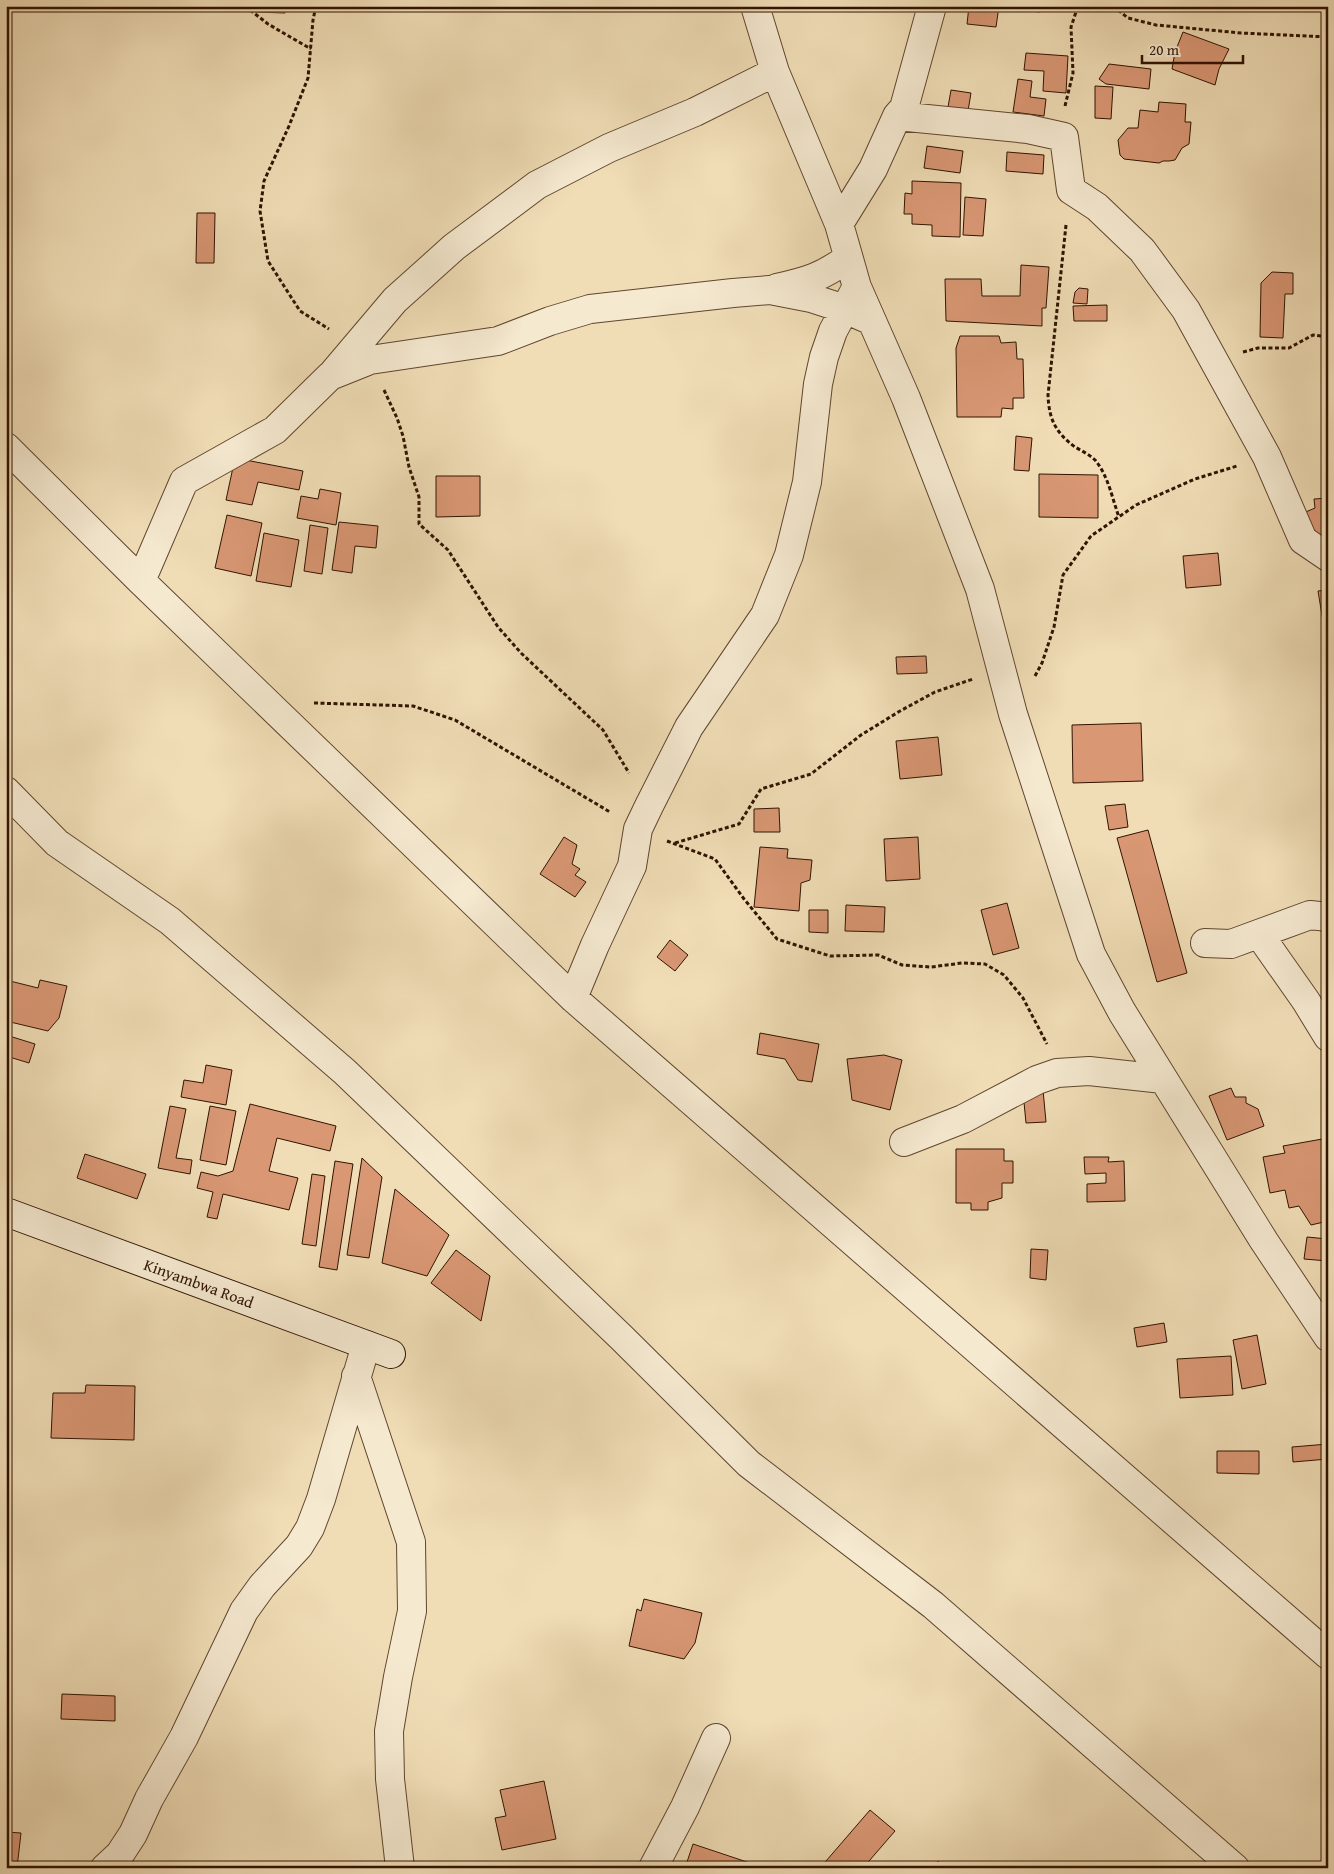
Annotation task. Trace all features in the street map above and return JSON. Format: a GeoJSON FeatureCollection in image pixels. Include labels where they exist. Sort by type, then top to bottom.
{"type":"FeatureCollection","features":[{"type":"Feature","properties":{"kind":"street"},"geometry":{"type":"LineString","coordinates":[[573,998],[595,945],[632,866],[644,818],[689,727],[765,615],[789,555],[807,482],[818,384],[824,357],[833,331],[851,298],[848,258],[839,224],[775,72],[755,6]]}},
{"type":"Feature","properties":{"kind":"street"},"geometry":{"type":"LineString","coordinates":[[839,224],[873,169],[897,116],[904,108],[932,6]]}},
{"type":"Feature","properties":{"kind":"street"},"geometry":{"type":"LineString","coordinates":[[141,581],[184,481],[275,430],[330,376],[364,353],[402,294],[454,248],[537,185],[608,148],[695,112],[775,72]]}},
{"type":"Feature","properties":{"kind":"street"},"geometry":{"type":"LineString","coordinates":[[897,116],[1028,129],[1064,136],[1071,190],[1097,207],[1142,250],[1186,310],[1267,457],[1303,540],[1328,557]]}},
{"type":"Feature","properties":{"kind":"street"},"geometry":{"type":"LineString","coordinates":[[364,353],[498,341],[550,321],[590,309],[770,290],[808,281],[829,272],[848,258]]}},
{"type":"Feature","properties":{"kind":"street"},"geometry":{"type":"LineString","coordinates":[[770,290],[811,298],[851,298],[872,321],[906,398],[980,589],[1013,714],[1091,954],[1122,1012],[1163,1079],[1264,1242],[1328,1337]]}},
{"type":"Feature","properties":{"kind":"street"},"geometry":{"type":"LineString","coordinates":[[6,448],[573,998],[1328,1655]]}},
{"type":"Feature","properties":{"kind":"street"},"geometry":{"type":"LineString","coordinates":[[6,791],[57,843],[170,921],[344,1072],[750,1464],[933,1606],[1235,1868]]}},
{"type":"Feature","properties":{"kind":"street"},"geometry":{"type":"LineString","coordinates":[[1205,943],[1230,944],[1310,915],[1328,917]]}},
{"type":"Feature","properties":{"kind":"street"},"geometry":{"type":"LineString","coordinates":[[1260,934],[1328,1037]]}},
{"type":"Feature","properties":{"kind":"street"},"geometry":{"type":"LineString","coordinates":[[904,1142],[963,1119],[1037,1080],[1057,1073],[1089,1071],[1163,1079]]}},
{"type":"Feature","properties":{"kind":"street","name":"Kinyambwa Road"},"geometry":{"type":"LineString","coordinates":[[6,1212],[379,1349],[356,1376]]}},
{"type":"Feature","properties":{"kind":"street"},"geometry":{"type":"LineString","coordinates":[[105,1868],[120,1854],[133,1834],[149,1800],[184,1737],[244,1611],[262,1586],[298,1546],[310,1528],[321,1499],[356,1376]]}},
{"type":"Feature","properties":{"kind":"street"},"geometry":{"type":"LineString","coordinates":[[356,1376],[411,1542],[412,1611],[389,1730],[390,1779],[400,1868]]}},
{"type":"Feature","properties":{"kind":"street"},"geometry":{"type":"LineString","coordinates":[[653,1868],[686,1807],[716,1738]]}},
{"type":"Feature","properties":{"kind":"path"},"geometry":{"type":"LineString","coordinates":[[245,6],[268,24],[311,48]]}},
{"type":"Feature","properties":{"kind":"path"},"geometry":{"type":"LineString","coordinates":[[316,6],[308,78],[264,181],[260,211],[268,261],[300,311],[364,353],[397,418],[403,436],[409,467],[419,497],[419,524],[448,550],[498,627],[521,653],[603,730],[644,818]]}},
{"type":"Feature","properties":{"kind":"path"},"geometry":{"type":"LineString","coordinates":[[1064,136],[1064,115],[1073,72],[1071,28],[1078,6]]}},
{"type":"Feature","properties":{"kind":"path"},"geometry":{"type":"LineString","coordinates":[[1113,6],[1128,18],[1156,25],[1241,33],[1328,37]]}},
{"type":"Feature","properties":{"kind":"path"},"geometry":{"type":"LineString","coordinates":[[1071,190],[1048,395],[1049,413],[1058,431],[1073,445],[1094,459],[1103,472],[1119,517]]}},
{"type":"Feature","properties":{"kind":"path"},"geometry":{"type":"LineString","coordinates":[[1214,362],[1258,348],[1289,348],[1313,335],[1328,337]]}},
{"type":"Feature","properties":{"kind":"path"},"geometry":{"type":"LineString","coordinates":[[1013,714],[1042,663],[1054,627],[1064,575],[1091,536],[1136,505],[1195,479],[1267,457]]}},
{"type":"Feature","properties":{"kind":"path"},"geometry":{"type":"LineString","coordinates":[[675,843],[739,824],[761,789],[810,774],[861,735],[935,692],[1002,670]]}},
{"type":"Feature","properties":{"kind":"path"},"geometry":{"type":"LineString","coordinates":[[266,702],[413,706],[463,725],[644,818],[675,843],[715,859],[744,899],[777,939],[830,956],[878,955],[902,965],[985,964],[1004,975],[1024,998],[1046,1040],[1057,1073]]}},
{"type":"Feature","properties":{"kind":"building"},"geometry":{"type":"Polygon","coordinates":[[[255,6],[286,6],[285,13],[255,12],[255,6]]]}},
{"type":"Feature","properties":{"kind":"building"},"geometry":{"type":"Polygon","coordinates":[[[969,6],[999,6],[996,27],[967,24],[969,6]]]}},
{"type":"Feature","properties":{"kind":"building"},"geometry":{"type":"Polygon","coordinates":[[[1012,6],[1041,6],[1040,12],[1011,9],[1012,6]]]}},
{"type":"Feature","properties":{"kind":"building"},"geometry":{"type":"Polygon","coordinates":[[[1183,32],[1229,49],[1219,69],[1215,85],[1172,69],[1175,52],[1183,32]]]}},
{"type":"Feature","properties":{"kind":"building"},"geometry":{"type":"Polygon","coordinates":[[[1026,53],[1068,56],[1066,93],[1043,91],[1044,71],[1024,70],[1026,53]]]}},
{"type":"Feature","properties":{"kind":"building"},"geometry":{"type":"Polygon","coordinates":[[[1109,64],[1151,69],[1149,89],[1106,84],[1099,79],[1109,64]]]}},
{"type":"Feature","properties":{"kind":"building"},"geometry":{"type":"Polygon","coordinates":[[[1018,79],[1032,81],[1030,97],[1046,99],[1044,116],[1013,112],[1018,79]]]}},
{"type":"Feature","properties":{"kind":"building"},"geometry":{"type":"Polygon","coordinates":[[[1095,86],[1113,87],[1111,119],[1095,118],[1095,86]]]}},
{"type":"Feature","properties":{"kind":"building"},"geometry":{"type":"Polygon","coordinates":[[[951,90],[971,93],[968,111],[948,107],[951,90]]]}},
{"type":"Feature","properties":{"kind":"building"},"geometry":{"type":"Polygon","coordinates":[[[1159,102],[1186,104],[1185,122],[1191,122],[1189,144],[1182,148],[1175,160],[1159,163],[1124,159],[1120,155],[1118,140],[1128,128],[1138,128],[1140,110],[1158,112],[1159,102]]]}},
{"type":"Feature","properties":{"kind":"building"},"geometry":{"type":"Polygon","coordinates":[[[927,146],[963,151],[960,173],[924,168],[927,146]]]}},
{"type":"Feature","properties":{"kind":"building"},"geometry":{"type":"Polygon","coordinates":[[[1007,152],[1044,155],[1043,174],[1006,171],[1007,152]]]}},
{"type":"Feature","properties":{"kind":"building"},"geometry":{"type":"Polygon","coordinates":[[[912,181],[961,183],[960,237],[932,236],[932,225],[912,224],[912,214],[904,214],[905,193],[912,194],[912,181]]]}},
{"type":"Feature","properties":{"kind":"building"},"geometry":{"type":"Polygon","coordinates":[[[965,197],[986,199],[983,236],[963,235],[965,197]]]}},
{"type":"Feature","properties":{"kind":"building"},"geometry":{"type":"Polygon","coordinates":[[[197,213],[215,213],[214,263],[196,263],[197,213]]]}},
{"type":"Feature","properties":{"kind":"building"},"geometry":{"type":"Polygon","coordinates":[[[1021,265],[1049,267],[1046,308],[1042,308],[1042,326],[946,321],[945,279],[981,279],[982,296],[1020,296],[1021,265]]]}},
{"type":"Feature","properties":{"kind":"building"},"geometry":{"type":"Polygon","coordinates":[[[1272,272],[1293,273],[1293,294],[1285,294],[1283,338],[1260,337],[1261,283],[1272,272]]]}},
{"type":"Feature","properties":{"kind":"building"},"geometry":{"type":"Polygon","coordinates":[[[1079,288],[1088,289],[1087,304],[1073,303],[1075,292],[1079,288]]]}},
{"type":"Feature","properties":{"kind":"building"},"geometry":{"type":"Polygon","coordinates":[[[1107,305],[1107,321],[1074,321],[1073,306],[1107,305]]]}},
{"type":"Feature","properties":{"kind":"building"},"geometry":{"type":"Polygon","coordinates":[[[960,336],[999,336],[1001,343],[1016,342],[1017,359],[1023,359],[1024,398],[1013,398],[1013,409],[1002,408],[1001,417],[957,417],[956,348],[960,336]]]}},
{"type":"Feature","properties":{"kind":"building"},"geometry":{"type":"Polygon","coordinates":[[[1016,436],[1032,438],[1029,471],[1014,470],[1016,436]]]}},
{"type":"Feature","properties":{"kind":"building"},"geometry":{"type":"Polygon","coordinates":[[[235,458],[303,471],[299,490],[258,482],[252,505],[226,500],[235,458]]]}},
{"type":"Feature","properties":{"kind":"building"},"geometry":{"type":"Polygon","coordinates":[[[1039,474],[1098,475],[1098,518],[1039,517],[1039,474]]]}},
{"type":"Feature","properties":{"kind":"building"},"geometry":{"type":"Polygon","coordinates":[[[436,476],[480,476],[480,516],[436,517],[436,476]]]}},
{"type":"Feature","properties":{"kind":"building"},"geometry":{"type":"Polygon","coordinates":[[[320,489],[341,493],[336,525],[297,518],[301,496],[318,499],[320,489]]]}},
{"type":"Feature","properties":{"kind":"building"},"geometry":{"type":"Polygon","coordinates":[[[1328,498],[1328,554],[1301,514],[1315,508],[1314,499],[1328,498]]]}},
{"type":"Feature","properties":{"kind":"building"},"geometry":{"type":"Polygon","coordinates":[[[227,515],[262,523],[251,576],[215,568],[227,515]]]}},
{"type":"Feature","properties":{"kind":"building"},"geometry":{"type":"Polygon","coordinates":[[[339,522],[378,526],[376,548],[355,546],[352,573],[332,570],[339,522]]]}},
{"type":"Feature","properties":{"kind":"building"},"geometry":{"type":"Polygon","coordinates":[[[310,525],[328,528],[322,574],[304,571],[310,525]]]}},
{"type":"Feature","properties":{"kind":"building"},"geometry":{"type":"Polygon","coordinates":[[[264,533],[299,540],[291,587],[256,581],[264,533]]]}},
{"type":"Feature","properties":{"kind":"building"},"geometry":{"type":"Polygon","coordinates":[[[1218,553],[1221,585],[1186,588],[1183,556],[1218,553]]]}},
{"type":"Feature","properties":{"kind":"building"},"geometry":{"type":"Polygon","coordinates":[[[1328,590],[1328,639],[1326,640],[1318,591],[1328,590]]]}},
{"type":"Feature","properties":{"kind":"building"},"geometry":{"type":"Polygon","coordinates":[[[926,656],[927,673],[897,674],[896,657],[926,656]]]}},
{"type":"Feature","properties":{"kind":"building"},"geometry":{"type":"Polygon","coordinates":[[[1141,723],[1143,781],[1073,783],[1072,725],[1141,723]]]}},
{"type":"Feature","properties":{"kind":"building"},"geometry":{"type":"Polygon","coordinates":[[[938,737],[942,775],[900,779],[896,741],[938,737]]]}},
{"type":"Feature","properties":{"kind":"building"},"geometry":{"type":"Polygon","coordinates":[[[1125,804],[1128,827],[1109,830],[1105,806],[1125,804]]]}},
{"type":"Feature","properties":{"kind":"building"},"geometry":{"type":"Polygon","coordinates":[[[779,808],[780,832],[754,832],[754,809],[779,808]]]}},
{"type":"Feature","properties":{"kind":"building"},"geometry":{"type":"Polygon","coordinates":[[[1148,830],[1187,973],[1157,982],[1117,838],[1148,830]]]}},
{"type":"Feature","properties":{"kind":"building"},"geometry":{"type":"Polygon","coordinates":[[[564,837],[577,845],[572,864],[580,869],[575,875],[586,882],[575,897],[540,874],[564,837]]]}},
{"type":"Feature","properties":{"kind":"building"},"geometry":{"type":"Polygon","coordinates":[[[918,837],[920,879],[886,881],[884,839],[918,837]]]}},
{"type":"Feature","properties":{"kind":"building"},"geometry":{"type":"Polygon","coordinates":[[[760,847],[788,849],[787,858],[812,860],[810,880],[801,883],[799,911],[754,907],[760,847]]]}},
{"type":"Feature","properties":{"kind":"building"},"geometry":{"type":"Polygon","coordinates":[[[1007,903],[1019,948],[993,955],[981,910],[1007,903]]]}},
{"type":"Feature","properties":{"kind":"building"},"geometry":{"type":"Polygon","coordinates":[[[846,905],[885,907],[884,932],[845,931],[846,905]]]}},
{"type":"Feature","properties":{"kind":"building"},"geometry":{"type":"Polygon","coordinates":[[[809,910],[828,910],[828,933],[809,932],[809,910]]]}},
{"type":"Feature","properties":{"kind":"building"},"geometry":{"type":"Polygon","coordinates":[[[670,940],[688,955],[675,971],[657,957],[670,940]]]}},
{"type":"Feature","properties":{"kind":"building"},"geometry":{"type":"Polygon","coordinates":[[[6,980],[38,988],[40,980],[67,986],[59,1018],[48,1031],[6,1021],[6,980]]]}},
{"type":"Feature","properties":{"kind":"building"},"geometry":{"type":"Polygon","coordinates":[[[760,1033],[819,1044],[812,1082],[798,1080],[785,1059],[757,1054],[760,1033]]]}},
{"type":"Feature","properties":{"kind":"building"},"geometry":{"type":"Polygon","coordinates":[[[6,1035],[35,1044],[29,1063],[6,1056],[6,1035]]]}},
{"type":"Feature","properties":{"kind":"building"},"geometry":{"type":"Polygon","coordinates":[[[884,1055],[902,1060],[890,1110],[852,1100],[847,1059],[884,1055]]]}},
{"type":"Feature","properties":{"kind":"building"},"geometry":{"type":"Polygon","coordinates":[[[206,1065],[232,1070],[226,1105],[181,1097],[184,1080],[203,1083],[206,1065]]]}},
{"type":"Feature","properties":{"kind":"building"},"geometry":{"type":"Polygon","coordinates":[[[1231,1088],[1235,1097],[1246,1097],[1246,1103],[1258,1109],[1264,1126],[1227,1140],[1209,1096],[1231,1088]]]}},
{"type":"Feature","properties":{"kind":"building"},"geometry":{"type":"Polygon","coordinates":[[[1043,1090],[1046,1122],[1026,1123],[1023,1092],[1043,1090]]]}},
{"type":"Feature","properties":{"kind":"building"},"geometry":{"type":"Polygon","coordinates":[[[250,1104],[336,1126],[330,1151],[277,1138],[269,1171],[298,1178],[289,1210],[223,1194],[217,1219],[207,1217],[213,1192],[197,1188],[201,1172],[218,1176],[233,1171],[250,1104]]]}},
{"type":"Feature","properties":{"kind":"building"},"geometry":{"type":"Polygon","coordinates":[[[170,1106],[186,1109],[176,1158],[192,1160],[190,1174],[158,1168],[170,1106]]]}},
{"type":"Feature","properties":{"kind":"building"},"geometry":{"type":"Polygon","coordinates":[[[210,1106],[236,1111],[226,1165],[200,1160],[210,1106]]]}},
{"type":"Feature","properties":{"kind":"building"},"geometry":{"type":"Polygon","coordinates":[[[1328,1138],[1328,1221],[1311,1225],[1299,1206],[1289,1208],[1285,1190],[1270,1193],[1263,1157],[1285,1153],[1283,1146],[1328,1138]]]}},
{"type":"Feature","properties":{"kind":"building"},"geometry":{"type":"Polygon","coordinates":[[[956,1149],[1004,1149],[1004,1161],[1013,1161],[1013,1183],[1002,1183],[1002,1198],[988,1202],[988,1210],[971,1210],[971,1203],[956,1203],[956,1149]]]}},
{"type":"Feature","properties":{"kind":"building"},"geometry":{"type":"Polygon","coordinates":[[[85,1154],[146,1174],[137,1199],[77,1178],[85,1154]]]}},
{"type":"Feature","properties":{"kind":"building"},"geometry":{"type":"Polygon","coordinates":[[[1084,1157],[1109,1157],[1108,1162],[1124,1161],[1125,1201],[1087,1202],[1087,1184],[1106,1183],[1106,1173],[1085,1174],[1084,1157]]]}},
{"type":"Feature","properties":{"kind":"building"},"geometry":{"type":"Polygon","coordinates":[[[362,1158],[382,1177],[369,1258],[347,1255],[362,1158]]]}},
{"type":"Feature","properties":{"kind":"building"},"geometry":{"type":"Polygon","coordinates":[[[335,1161],[353,1164],[337,1270],[319,1267],[335,1161]]]}},
{"type":"Feature","properties":{"kind":"building"},"geometry":{"type":"Polygon","coordinates":[[[312,1174],[325,1176],[316,1246],[302,1244],[312,1174]]]}},
{"type":"Feature","properties":{"kind":"building"},"geometry":{"type":"Polygon","coordinates":[[[395,1189],[449,1235],[427,1276],[382,1263],[395,1189]]]}},
{"type":"Feature","properties":{"kind":"building"},"geometry":{"type":"Polygon","coordinates":[[[1307,1237],[1328,1239],[1328,1261],[1304,1259],[1307,1237]]]}},
{"type":"Feature","properties":{"kind":"building"},"geometry":{"type":"Polygon","coordinates":[[[1031,1249],[1048,1250],[1046,1280],[1030,1278],[1031,1249]]]}},
{"type":"Feature","properties":{"kind":"building"},"geometry":{"type":"Polygon","coordinates":[[[456,1250],[490,1276],[481,1321],[431,1283],[456,1250]]]}},
{"type":"Feature","properties":{"kind":"building"},"geometry":{"type":"Polygon","coordinates":[[[1164,1323],[1167,1342],[1137,1347],[1134,1328],[1164,1323]]]}},
{"type":"Feature","properties":{"kind":"building"},"geometry":{"type":"Polygon","coordinates":[[[1257,1335],[1266,1384],[1242,1389],[1233,1340],[1257,1335]]]}},
{"type":"Feature","properties":{"kind":"building"},"geometry":{"type":"Polygon","coordinates":[[[1231,1356],[1233,1395],[1180,1398],[1177,1359],[1231,1356]]]}},
{"type":"Feature","properties":{"kind":"building"},"geometry":{"type":"Polygon","coordinates":[[[86,1385],[135,1386],[134,1440],[51,1438],[53,1393],[85,1393],[86,1385]]]}},
{"type":"Feature","properties":{"kind":"building"},"geometry":{"type":"Polygon","coordinates":[[[1328,1444],[1328,1459],[1293,1462],[1292,1447],[1328,1444]]]}},
{"type":"Feature","properties":{"kind":"building"},"geometry":{"type":"Polygon","coordinates":[[[1217,1451],[1259,1451],[1259,1474],[1217,1473],[1217,1451]]]}},
{"type":"Feature","properties":{"kind":"building"},"geometry":{"type":"Polygon","coordinates":[[[644,1599],[702,1613],[695,1643],[684,1659],[629,1646],[637,1609],[641,1611],[644,1599]]]}},
{"type":"Feature","properties":{"kind":"building"},"geometry":{"type":"Polygon","coordinates":[[[62,1694],[115,1696],[115,1721],[61,1719],[62,1694]]]}},
{"type":"Feature","properties":{"kind":"building"},"geometry":{"type":"Polygon","coordinates":[[[544,1781],[556,1839],[502,1850],[495,1818],[506,1816],[500,1790],[544,1781]]]}},
{"type":"Feature","properties":{"kind":"building"},"geometry":{"type":"Polygon","coordinates":[[[870,1810],[895,1831],[863,1868],[820,1868],[870,1810]]]}},
{"type":"Feature","properties":{"kind":"building"},"geometry":{"type":"Polygon","coordinates":[[[6,1832],[21,1833],[17,1868],[6,1868],[6,1832]]]}},
{"type":"Feature","properties":{"kind":"building"},"geometry":{"type":"Polygon","coordinates":[[[693,1844],[747,1862],[745,1868],[685,1868],[693,1844]]]}},
{"type":"Feature","properties":{"kind":"building"},"geometry":{"type":"Polygon","coordinates":[[[938,1861],[946,1868],[932,1868],[938,1861]]]}}]}
